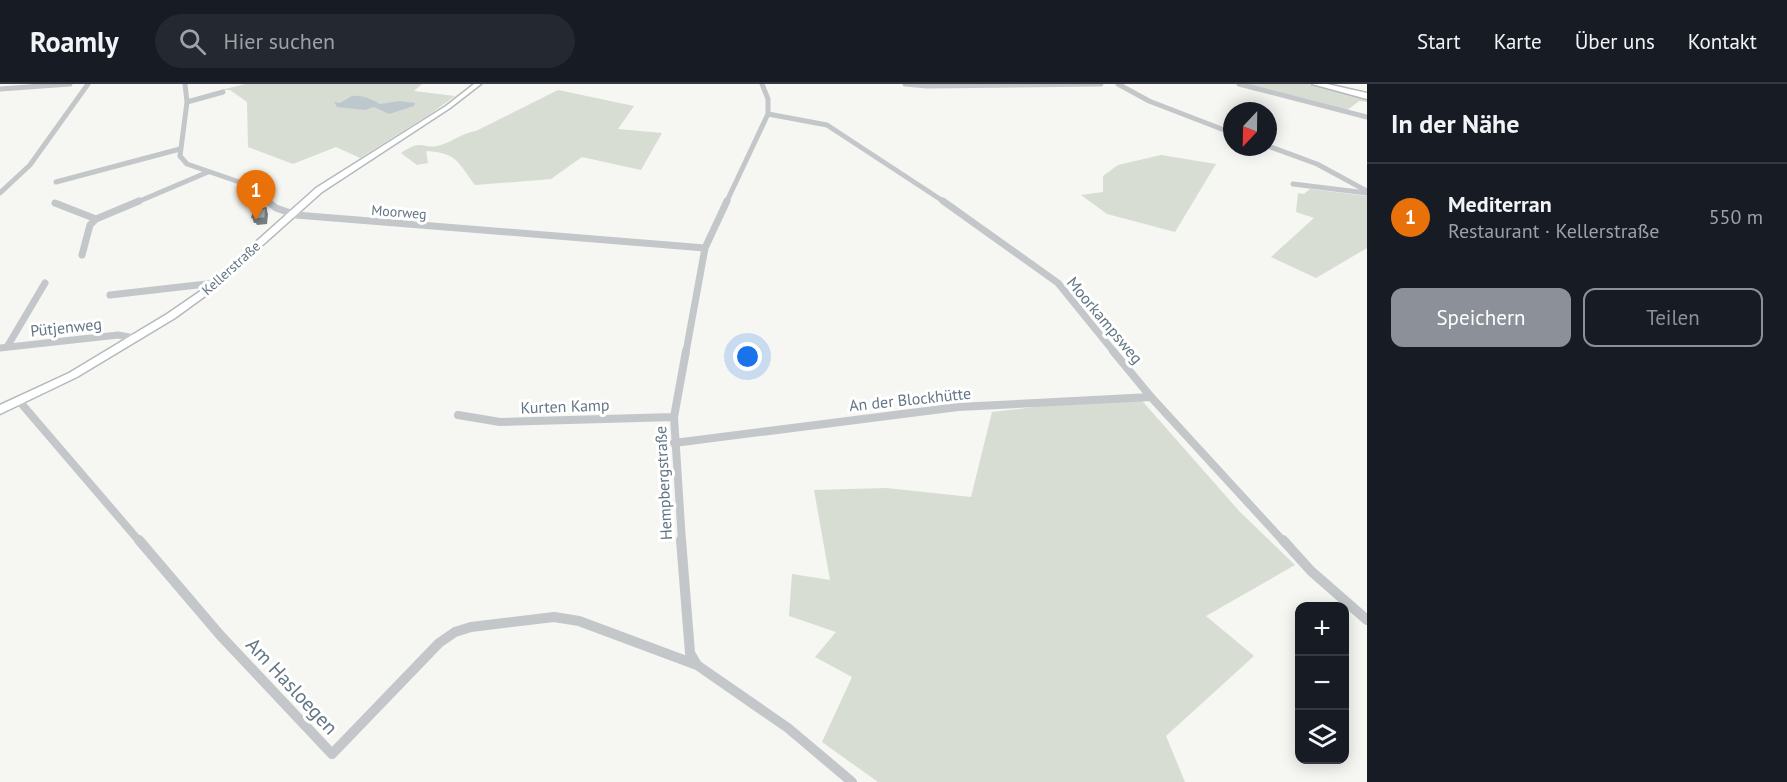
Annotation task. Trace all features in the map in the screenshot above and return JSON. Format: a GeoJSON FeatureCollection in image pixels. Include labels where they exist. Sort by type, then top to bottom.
{"type":"FeatureCollection","features":[{"type":"Feature","properties":{"kind":"highway"},"geometry":{"type":"LineString","coordinates":[[1316,84],[1367,95]]}},
{"type":"Feature","properties":{"kind":"highway"},"geometry":{"type":"LineString","coordinates":[[1326,84],[1367,95]]}},
{"type":"Feature","properties":{"kind":"main road","name":"Kellerstraße"},"geometry":{"type":"LineString","coordinates":[[0,410],[72,375],[184,308],[215,283],[291,213],[329,183],[433,117],[478,84]]}},
{"type":"Feature","properties":{"kind":"street"},"geometry":{"type":"LineString","coordinates":[[0,89],[70,84]]}},
{"type":"Feature","properties":{"kind":"street"},"geometry":{"type":"LineString","coordinates":[[0,193],[30,165],[88,84]]}},
{"type":"Feature","properties":{"kind":"street"},"geometry":{"type":"LineString","coordinates":[[56,182],[180,149],[186,102],[185,84]]}},
{"type":"Feature","properties":{"kind":"street"},"geometry":{"type":"LineString","coordinates":[[762,84],[768,99],[768,114]]}},
{"type":"Feature","properties":{"kind":"street"},"geometry":{"type":"LineString","coordinates":[[905,84],[1101,84]]}},
{"type":"Feature","properties":{"kind":"street"},"geometry":{"type":"LineString","coordinates":[[1118,84],[1143,98],[1223,129]]}},
{"type":"Feature","properties":{"kind":"street"},"geometry":{"type":"LineString","coordinates":[[1239,84],[1367,117]]}},
{"type":"Feature","properties":{"kind":"street"},"geometry":{"type":"LineString","coordinates":[[186,102],[223,92]]}},
{"type":"Feature","properties":{"kind":"street","name":"Hempbergstraße"},"geometry":{"type":"LineString","coordinates":[[697,665],[690,653],[687,628],[674,417],[705,248],[768,114]]}},
{"type":"Feature","properties":{"kind":"street","name":"Moorkampsweg"},"geometry":{"type":"LineString","coordinates":[[768,114],[827,125],[948,204],[1058,284],[1151,397],[1311,571],[1367,620]]}},
{"type":"Feature","properties":{"kind":"street","name":"Moorweg"},"geometry":{"type":"LineString","coordinates":[[180,149],[180,156],[188,164],[248,185],[276,208],[302,216],[705,248]]}},
{"type":"Feature","properties":{"kind":"street"},"geometry":{"type":"LineString","coordinates":[[1277,149],[1317,164],[1367,192]]}},
{"type":"Feature","properties":{"kind":"street"},"geometry":{"type":"LineString","coordinates":[[82,255],[90,225],[96,219],[208,172]]}},
{"type":"Feature","properties":{"kind":"street"},"geometry":{"type":"LineString","coordinates":[[1293,184],[1367,192]]}},
{"type":"Feature","properties":{"kind":"street"},"geometry":{"type":"LineString","coordinates":[[55,203],[96,219]]}},
{"type":"Feature","properties":{"kind":"street"},"geometry":{"type":"LineString","coordinates":[[4,347],[45,283]]}},
{"type":"Feature","properties":{"kind":"street"},"geometry":{"type":"LineString","coordinates":[[110,295],[215,283]]}},
{"type":"Feature","properties":{"kind":"street","name":"Pütjenweg"},"geometry":{"type":"LineString","coordinates":[[4,347],[118,334],[134,338]]}},
{"type":"Feature","properties":{"kind":"street","name":"An der Blockhütte"},"geometry":{"type":"LineString","coordinates":[[674,443],[958,407],[1151,397]]}},
{"type":"Feature","properties":{"kind":"street","name":"Am Hasloegen"},"geometry":{"type":"LineString","coordinates":[[20,402],[220,635],[332,754],[439,644],[455,632],[471,627],[554,617],[579,621],[697,665]]}},
{"type":"Feature","properties":{"kind":"street","name":"Kurten Kamp"},"geometry":{"type":"LineString","coordinates":[[458,415],[500,422],[674,417]]}},
{"type":"Feature","properties":{"kind":"street"},"geometry":{"type":"LineString","coordinates":[[697,665],[788,729],[852,782]]}},
{"type":"Feature","properties":{"kind":"shaded area"},"geometry":{"type":"Polygon","coordinates":[[[245,84],[422,84],[414,91],[455,96],[360,158],[336,147],[293,164],[248,147],[247,102],[230,90],[221,90],[245,84]]]}},
{"type":"Feature","properties":{"kind":"shaded area"},"geometry":{"type":"Polygon","coordinates":[[[1243,84],[1308,84],[1367,98],[1367,102],[1359,101],[1346,111],[1243,84]]]}},
{"type":"Feature","properties":{"kind":"shaded area"},"geometry":{"type":"Polygon","coordinates":[[[558,90],[634,106],[618,129],[662,133],[641,170],[582,157],[551,179],[475,185],[460,164],[450,156],[426,151],[428,163],[417,165],[401,153],[414,146],[430,147],[446,143],[466,133],[476,131],[558,90]]]}},
{"type":"Feature","properties":{"kind":"shaded area"},"geometry":{"type":"Polygon","coordinates":[[[352,96],[371,99],[380,104],[399,101],[415,103],[414,106],[389,114],[374,107],[365,110],[337,107],[334,102],[340,103],[352,96]]]}},
{"type":"Feature","properties":{"kind":"shaded area"},"geometry":{"type":"Polygon","coordinates":[[[1161,155],[1216,164],[1175,232],[1107,214],[1081,195],[1103,192],[1103,176],[1118,165],[1161,155]]]}},
{"type":"Feature","properties":{"kind":"shaded area"},"geometry":{"type":"Polygon","coordinates":[[[1310,189],[1367,196],[1367,248],[1316,278],[1271,257],[1314,218],[1296,212],[1298,193],[1304,194],[1310,189]]]}},
{"type":"Feature","properties":{"kind":"shaded area"},"geometry":{"type":"Polygon","coordinates":[[[1137,395],[1240,512],[1295,565],[1206,616],[1254,656],[1166,736],[1185,782],[878,782],[822,742],[852,677],[815,657],[836,632],[789,616],[792,574],[830,580],[814,490],[886,488],[971,497],[992,412],[1137,395]]]}},
{"type":"Feature","properties":{"kind":"building"},"geometry":{"type":"Polygon","coordinates":[[[266,208],[265,218],[252,217],[254,210],[266,208]]]}},
{"type":"Feature","properties":{"kind":"place","name":"Mediterran"},"geometry":{"type":"Point","coordinates":[256,220]}}]}
